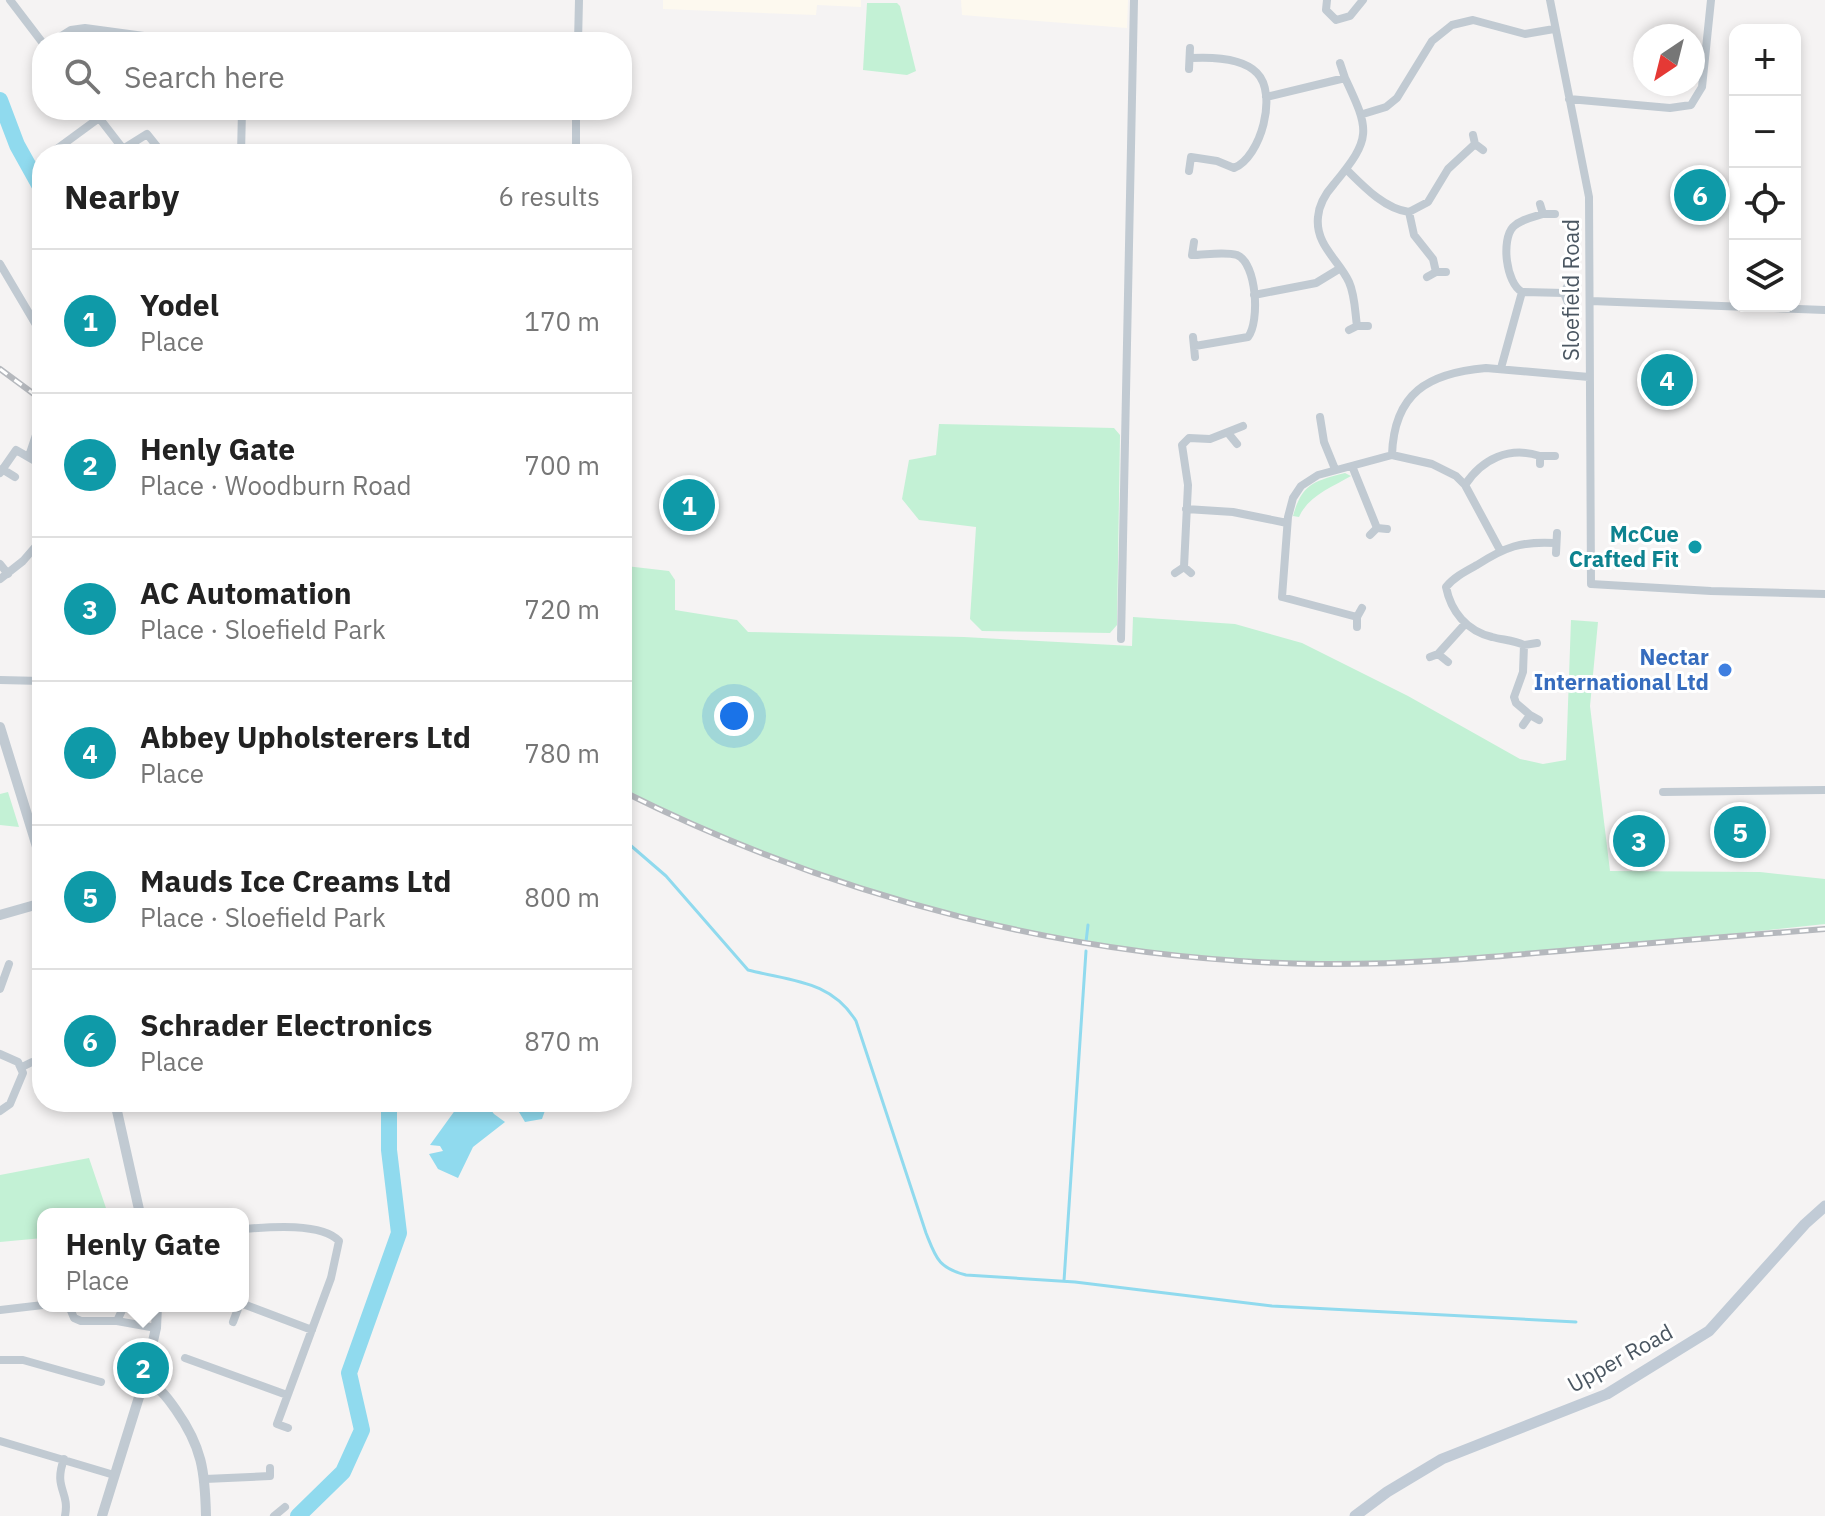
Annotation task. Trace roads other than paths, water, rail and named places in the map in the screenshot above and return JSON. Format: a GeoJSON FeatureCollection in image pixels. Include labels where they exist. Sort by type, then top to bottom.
{"type":"FeatureCollection","features":[{"type":"Feature","properties":{"kind":"main road","name":"Upper Road"},"geometry":{"type":"LineString","coordinates":[[1355,1516],[1387,1492],[1442,1459],[1607,1394],[1709,1331],[1805,1224],[1825,1206]]}},
{"type":"Feature","properties":{"kind":"street"},"geometry":{"type":"LineString","coordinates":[[10,0],[34,32]]}},
{"type":"Feature","properties":{"kind":"street"},"geometry":{"type":"LineString","coordinates":[[578,32],[579,0]]}},
{"type":"Feature","properties":{"kind":"street"},"geometry":{"type":"LineString","coordinates":[[1121,639],[1134,0]]}},
{"type":"Feature","properties":{"kind":"street"},"geometry":{"type":"LineString","coordinates":[[1327,0],[1326,10],[1336,20],[1350,16],[1363,0]]}},
{"type":"Feature","properties":{"kind":"street","name":"Sloefield Road"},"geometry":{"type":"LineString","coordinates":[[1550,0],[1589,197],[1591,584],[1825,594]]}},
{"type":"Feature","properties":{"kind":"street"},"geometry":{"type":"LineString","coordinates":[[1569,99],[1676,109],[1691,105],[1702,87],[1711,0]]}},
{"type":"Feature","properties":{"kind":"street"},"geometry":{"type":"LineString","coordinates":[[1363,114],[1386,107],[1397,98],[1432,41],[1452,25],[1473,20],[1525,34],[1554,29]]}},
{"type":"Feature","properties":{"kind":"street"},"geometry":{"type":"LineString","coordinates":[[70,32],[77,28],[104,32]]}},
{"type":"Feature","properties":{"kind":"street"},"geometry":{"type":"LineString","coordinates":[[1189,69],[1190,53],[1215,57],[1255,70],[1266,97],[1262,132],[1256,146],[1240,166],[1234,168],[1188,154],[1189,171]]}},
{"type":"Feature","properties":{"kind":"street"},"geometry":{"type":"LineString","coordinates":[[1340,63],[1363,114],[1361,147],[1347,170],[1327,193],[1317,220],[1324,247],[1349,280],[1353,328],[1368,326]]}},
{"type":"Feature","properties":{"kind":"street"},"geometry":{"type":"LineString","coordinates":[[1266,97],[1345,78]]}},
{"type":"Feature","properties":{"kind":"street"},"geometry":{"type":"LineString","coordinates":[[62,144],[89,120]]}},
{"type":"Feature","properties":{"kind":"street"},"geometry":{"type":"LineString","coordinates":[[101,120],[119,144]]}},
{"type":"Feature","properties":{"kind":"street"},"geometry":{"type":"LineString","coordinates":[[241,144],[242,120]]}},
{"type":"Feature","properties":{"kind":"street"},"geometry":{"type":"LineString","coordinates":[[576,120],[576,144]]}},
{"type":"Feature","properties":{"kind":"street"},"geometry":{"type":"LineString","coordinates":[[135,144],[147,134],[155,144]]}},
{"type":"Feature","properties":{"kind":"street"},"geometry":{"type":"LineString","coordinates":[[1347,170],[1385,203],[1409,212],[1428,202],[1448,169],[1474,140],[1483,150]]}},
{"type":"Feature","properties":{"kind":"street"},"geometry":{"type":"LineString","coordinates":[[1555,214],[1542,209],[1518,223],[1508,235],[1509,276],[1522,292],[1566,289],[1568,303]]}},
{"type":"Feature","properties":{"kind":"street"},"geometry":{"type":"LineString","coordinates":[[1409,212],[1412,230],[1433,259],[1436,274]]}},
{"type":"Feature","properties":{"kind":"street"},"geometry":{"type":"LineString","coordinates":[[1194,242],[1192,255],[1232,254],[1245,261],[1251,277],[1255,321],[1248,337],[1194,341],[1195,357]]}},
{"type":"Feature","properties":{"kind":"street"},"geometry":{"type":"LineString","coordinates":[[1,268],[32,319]]}},
{"type":"Feature","properties":{"kind":"street"},"geometry":{"type":"LineString","coordinates":[[1254,295],[1316,283],[1339,269]]}},
{"type":"Feature","properties":{"kind":"street"},"geometry":{"type":"LineString","coordinates":[[1501,368],[1522,292]]}},
{"type":"Feature","properties":{"kind":"street"},"geometry":{"type":"LineString","coordinates":[[1591,301],[1825,310]]}},
{"type":"Feature","properties":{"kind":"street"},"geometry":{"type":"LineString","coordinates":[[1392,455],[1397,420],[1413,392],[1424,385],[1458,372],[1501,368],[1589,377]]}},
{"type":"Feature","properties":{"kind":"street"},"geometry":{"type":"LineString","coordinates":[[1320,417],[1324,442],[1335,469]]}},
{"type":"Feature","properties":{"kind":"street"},"geometry":{"type":"LineString","coordinates":[[1183,571],[1188,485],[1182,445],[1189,438],[1210,439],[1243,426]]}},
{"type":"Feature","properties":{"kind":"street"},"geometry":{"type":"LineString","coordinates":[[1228,433],[1237,444]]}},
{"type":"Feature","properties":{"kind":"street"},"geometry":{"type":"LineString","coordinates":[[29,456],[32,447]]}},
{"type":"Feature","properties":{"kind":"street"},"geometry":{"type":"LineString","coordinates":[[15,477],[1,471],[16,450],[32,458]]}},
{"type":"Feature","properties":{"kind":"street"},"geometry":{"type":"LineString","coordinates":[[1465,485],[1479,467],[1498,456],[1514,453],[1540,460],[1555,456]]}},
{"type":"Feature","properties":{"kind":"street"},"geometry":{"type":"LineString","coordinates":[[1281,611],[1291,504],[1301,486],[1309,479],[1335,469],[1392,455],[1432,464],[1456,476],[1465,485],[1500,550]]}},
{"type":"Feature","properties":{"kind":"street"},"geometry":{"type":"LineString","coordinates":[[1352,466],[1378,531]]}},
{"type":"Feature","properties":{"kind":"street"},"geometry":{"type":"LineString","coordinates":[[1186,509],[1233,512],[1287,523]]}},
{"type":"Feature","properties":{"kind":"street"},"geometry":{"type":"LineString","coordinates":[[1537,643],[1524,645],[1483,634],[1465,624],[1446,587],[1500,550],[1556,538],[1556,553]]}},
{"type":"Feature","properties":{"kind":"street"},"geometry":{"type":"LineString","coordinates":[[0,564],[4,577],[32,549]]}},
{"type":"Feature","properties":{"kind":"street"},"geometry":{"type":"LineString","coordinates":[[1282,597],[1360,612],[1357,627]]}},
{"type":"Feature","properties":{"kind":"street"},"geometry":{"type":"LineString","coordinates":[[1448,662],[1434,655],[1465,624]]}},
{"type":"Feature","properties":{"kind":"street"},"geometry":{"type":"LineString","coordinates":[[1523,725],[1535,717],[1516,703],[1514,697],[1523,672],[1524,645]]}},
{"type":"Feature","properties":{"kind":"street"},"geometry":{"type":"LineString","coordinates":[[0,680],[32,681]]}},
{"type":"Feature","properties":{"kind":"street"},"geometry":{"type":"LineString","coordinates":[[0,727],[32,831]]}},
{"type":"Feature","properties":{"kind":"street"},"geometry":{"type":"LineString","coordinates":[[1663,792],[1825,790]]}},
{"type":"Feature","properties":{"kind":"street"},"geometry":{"type":"LineString","coordinates":[[0,915],[32,906]]}},
{"type":"Feature","properties":{"kind":"street"},"geometry":{"type":"LineString","coordinates":[[0,989],[9,964]]}},
{"type":"Feature","properties":{"kind":"street"},"geometry":{"type":"LineString","coordinates":[[0,1054],[15,1060],[22,1067],[12,1101],[7,1109],[0,1111]]}},
{"type":"Feature","properties":{"kind":"street"},"geometry":{"type":"LineString","coordinates":[[22,1067],[32,1062]]}},
{"type":"Feature","properties":{"kind":"street"},"geometry":{"type":"LineString","coordinates":[[117,1112],[139,1208]]}},
{"type":"Feature","properties":{"kind":"street"},"geometry":{"type":"LineString","coordinates":[[249,1229],[312,1229],[337,1238],[339,1247],[331,1278],[277,1424],[288,1428]]}},
{"type":"Feature","properties":{"kind":"street"},"geometry":{"type":"LineString","coordinates":[[0,1310],[37,1306]]}},
{"type":"Feature","properties":{"kind":"street"},"geometry":{"type":"LineString","coordinates":[[249,1308],[312,1330]]}},
{"type":"Feature","properties":{"kind":"street"},"geometry":{"type":"LineString","coordinates":[[73,1312],[78,1320],[117,1321],[156,1328]]}},
{"type":"Feature","properties":{"kind":"street"},"geometry":{"type":"LineString","coordinates":[[117,1321],[121,1312]]}},
{"type":"Feature","properties":{"kind":"street"},"geometry":{"type":"LineString","coordinates":[[102,1516],[144,1381],[157,1312]]}},
{"type":"Feature","properties":{"kind":"street"},"geometry":{"type":"LineString","coordinates":[[233,1322],[238,1312]]}},
{"type":"Feature","properties":{"kind":"street"},"geometry":{"type":"LineString","coordinates":[[185,1358],[287,1395]]}},
{"type":"Feature","properties":{"kind":"street"},"geometry":{"type":"LineString","coordinates":[[0,1360],[23,1360],[101,1382]]}},
{"type":"Feature","properties":{"kind":"street"},"geometry":{"type":"LineString","coordinates":[[144,1381],[159,1389],[188,1429],[201,1456],[206,1516]]}},
{"type":"Feature","properties":{"kind":"street"},"geometry":{"type":"LineString","coordinates":[[0,1441],[114,1475]]}},
{"type":"Feature","properties":{"kind":"street"},"geometry":{"type":"LineString","coordinates":[[64,1459],[59,1481],[66,1502],[65,1516]]}},
{"type":"Feature","properties":{"kind":"street"},"geometry":{"type":"LineString","coordinates":[[205,1479],[270,1476],[270,1468]]}},
{"type":"Feature","properties":{"kind":"street"},"geometry":{"type":"LineString","coordinates":[[274,1516],[285,1507]]}},
{"type":"Feature","properties":{"kind":"water"},"geometry":{"type":"Polygon","coordinates":[[[454,1112],[492,1112],[505,1122],[473,1147],[458,1178],[438,1169],[429,1154],[443,1151],[440,1146],[430,1145],[454,1112]]]}},
{"type":"Feature","properties":{"kind":"water"},"geometry":{"type":"Polygon","coordinates":[[[519,1112],[544,1112],[542,1119],[525,1122],[519,1112]]]}},
{"type":"Feature","properties":{"kind":"waterway"},"geometry":{"type":"LineString","coordinates":[[0,100],[17,145],[32,172]]}},
{"type":"Feature","properties":{"kind":"waterway"},"geometry":{"type":"LineString","coordinates":[[632,847],[666,876],[748,970],[808,984],[846,1007],[856,1021],[926,1233],[936,1255],[949,1269],[966,1275],[1075,1282],[1272,1306],[1576,1322]]}},
{"type":"Feature","properties":{"kind":"waterway"},"geometry":{"type":"LineString","coordinates":[[1086,942],[1088,925]]}},
{"type":"Feature","properties":{"kind":"waterway"},"geometry":{"type":"LineString","coordinates":[[1064,1281],[1086,951]]}},
{"type":"Feature","properties":{"kind":"waterway"},"geometry":{"type":"LineString","coordinates":[[298,1516],[343,1472],[362,1430],[349,1373],[399,1233],[389,1150],[389,1112]]}},
{"type":"Feature","properties":{"kind":"railway"},"geometry":{"type":"LineString","coordinates":[[0,369],[32,393]]}},
{"type":"Feature","properties":{"kind":"railway"},"geometry":{"type":"LineString","coordinates":[[632,796],[788,863],[874,892],[961,917],[1138,951],[1228,960],[1379,963],[1825,929]]}},
{"type":"Feature","properties":{"kind":"place","name":"Schrader Electronics"},"geometry":{"type":"Point","coordinates":[1700,195]}},
{"type":"Feature","properties":{"kind":"place","name":"Abbey Upholsterers Ltd"},"geometry":{"type":"Point","coordinates":[1667,380]}},
{"type":"Feature","properties":{"kind":"place","name":"Yodel"},"geometry":{"type":"Point","coordinates":[689,505]}},
{"type":"Feature","properties":{"kind":"place","name":"McCue Crafted Fit"},"geometry":{"type":"Point","coordinates":[1695,547]}},
{"type":"Feature","properties":{"kind":"place","name":"Nectar International Ltd"},"geometry":{"type":"Point","coordinates":[1725,670]}},
{"type":"Feature","properties":{"kind":"place","name":"Mauds Ice Creams Ltd"},"geometry":{"type":"Point","coordinates":[1740,832]}},
{"type":"Feature","properties":{"kind":"place","name":"AC Automation"},"geometry":{"type":"Point","coordinates":[1639,841]}},
{"type":"Feature","properties":{"kind":"place","name":"Henly Gate"},"geometry":{"type":"Point","coordinates":[143,1368]}}]}
